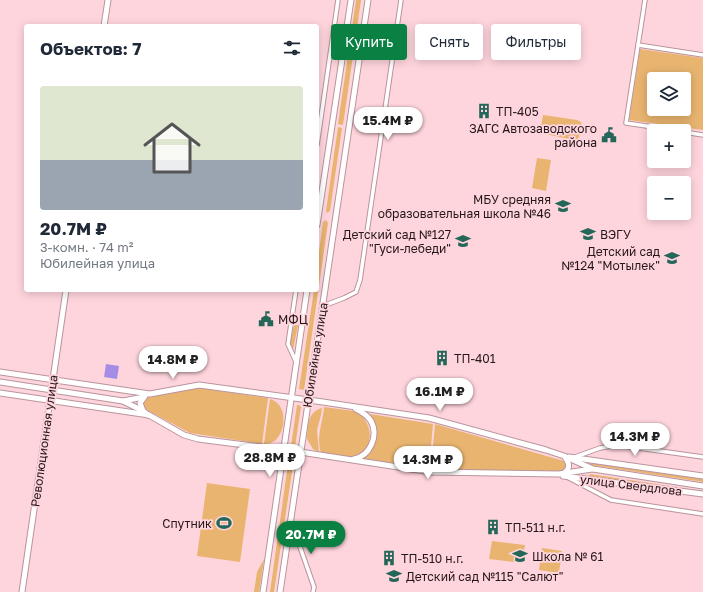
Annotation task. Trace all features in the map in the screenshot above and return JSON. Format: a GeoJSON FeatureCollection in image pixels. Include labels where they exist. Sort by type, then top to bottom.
{"type":"FeatureCollection","features":[{"type":"Feature","properties":{"kind":"main road"},"geometry":{"type":"LineString","coordinates":[[104,24],[108,0]]}},
{"type":"Feature","properties":{"kind":"main road"},"geometry":{"type":"LineString","coordinates":[[319,212],[352,0]]}},
{"type":"Feature","properties":{"kind":"main road","name":"Юбилейная улица"},"geometry":{"type":"LineString","coordinates":[[280,592],[368,0]]}},
{"type":"Feature","properties":{"kind":"main road","name":"Революционная улица"},"geometry":{"type":"LineString","coordinates":[[22,592],[66,292]]}},
{"type":"Feature","properties":{"kind":"main road","name":"Юбилейная улица"},"geometry":{"type":"LineString","coordinates":[[263,592],[290,397],[307,292]]}},
{"type":"Feature","properties":{"kind":"main road","name":"улица Свердлова"},"geometry":{"type":"LineString","coordinates":[[0,372],[150,394]]}},
{"type":"Feature","properties":{"kind":"main road","name":"улица Свердлова"},"geometry":{"type":"LineString","coordinates":[[0,382],[123,400],[199,385],[290,397],[430,418],[564,456],[593,469],[703,486]]}},
{"type":"Feature","properties":{"kind":"main road","name":"улица Свердлова"},"geometry":{"type":"LineString","coordinates":[[0,393],[149,415]]}},
{"type":"Feature","properties":{"kind":"main road"},"geometry":{"type":"LineString","coordinates":[[143,411],[140,403],[144,397]]}},
{"type":"Feature","properties":{"kind":"main road","name":"улица Свердлова"},"geometry":{"type":"LineString","coordinates":[[123,400],[184,435],[191,437],[437,472],[562,475],[703,494]]}},
{"type":"Feature","properties":{"kind":"main road"},"geometry":{"type":"LineString","coordinates":[[349,460],[359,458],[364,454],[369,449],[374,435],[374,430],[367,416],[352,407]]}},
{"type":"Feature","properties":{"kind":"main road"},"geometry":{"type":"LineString","coordinates":[[562,475],[568,470],[569,466],[569,463],[564,456]]}},
{"type":"Feature","properties":{"kind":"main road","name":"улица Свердлова"},"geometry":{"type":"LineString","coordinates":[[564,456],[703,476]]}},
{"type":"Feature","properties":{"kind":"main road","name":"улица Свердлова"},"geometry":{"type":"LineString","coordinates":[[562,475],[593,469]]}},
{"type":"Feature","properties":{"kind":"street"},"geometry":{"type":"LineString","coordinates":[[319,131],[338,0]]}},
{"type":"Feature","properties":{"kind":"street"},"geometry":{"type":"LineString","coordinates":[[322,306],[356,292],[360,280],[401,0]]}},
{"type":"Feature","properties":{"kind":"street"},"geometry":{"type":"LineString","coordinates":[[645,0],[626,123],[647,126]]}},
{"type":"Feature","properties":{"kind":"street"},"geometry":{"type":"LineString","coordinates":[[638,45],[703,55]]}},
{"type":"Feature","properties":{"kind":"street"},"geometry":{"type":"LineString","coordinates":[[691,133],[703,134]]}},
{"type":"Feature","properties":{"kind":"street"},"geometry":{"type":"LineString","coordinates":[[296,292],[288,344],[296,362]]}},
{"type":"Feature","properties":{"kind":"street"},"geometry":{"type":"LineString","coordinates":[[574,457],[600,448],[617,445],[703,457]]}},
{"type":"Feature","properties":{"kind":"street"},"geometry":{"type":"LineString","coordinates":[[562,475],[611,500],[703,514]]}},
{"type":"Feature","properties":{"kind":"street"},"geometry":{"type":"LineString","coordinates":[[290,520],[314,587],[313,592]]}},
{"type":"Feature","properties":{"kind":"shaded area"},"geometry":{"type":"Polygon","coordinates":[[[356,0],[361,0],[358,24],[353,24],[356,0]]]}},
{"type":"Feature","properties":{"kind":"shaded area"},"geometry":{"type":"Polygon","coordinates":[[[640,49],[703,58],[703,130],[691,128],[691,124],[659,124],[629,120],[640,49]]]}},
{"type":"Feature","properties":{"kind":"shaded area"},"geometry":{"type":"Polygon","coordinates":[[[347,60],[352,60],[343,125],[338,124],[347,60]]]}},
{"type":"Feature","properties":{"kind":"shaded area"},"geometry":{"type":"Polygon","coordinates":[[[543,115],[577,120],[581,122],[582,125],[578,140],[540,133],[543,115]]]}},
{"type":"Feature","properties":{"kind":"shaded area"},"geometry":{"type":"Polygon","coordinates":[[[338,127],[342,128],[330,211],[327,213],[326,211],[338,127]]]}},
{"type":"Feature","properties":{"kind":"shaded area"},"geometry":{"type":"Polygon","coordinates":[[[537,158],[551,160],[546,191],[532,188],[537,158]]]}},
{"type":"Feature","properties":{"kind":"shaded area"},"geometry":{"type":"Polygon","coordinates":[[[326,220],[328,223],[319,286],[319,252],[323,222],[326,220]]]}},
{"type":"Feature","properties":{"kind":"shaded area"},"geometry":{"type":"Polygon","coordinates":[[[314,292],[318,292],[304,390],[299,389],[314,292]]]}},
{"type":"Feature","properties":{"kind":"shaded area"},"geometry":{"type":"Polygon","coordinates":[[[294,325],[298,325],[293,350],[290,343],[294,325]]]}},
{"type":"Feature","properties":{"kind":"shaded area"},"geometry":{"type":"Polygon","coordinates":[[[106,364],[119,366],[117,379],[104,377],[106,364]]]}},
{"type":"Feature","properties":{"kind":"shaded area"},"geometry":{"type":"Polygon","coordinates":[[[190,388],[268,398],[262,444],[190,433],[143,408],[142,400],[145,398],[190,388]]]}},
{"type":"Feature","properties":{"kind":"shaded area"},"geometry":{"type":"Polygon","coordinates":[[[270,399],[277,403],[281,409],[283,424],[277,439],[271,443],[264,444],[270,399]]]}},
{"type":"Feature","properties":{"kind":"shaded area"},"geometry":{"type":"Polygon","coordinates":[[[297,405],[301,407],[295,447],[291,446],[297,405]]]}},
{"type":"Feature","properties":{"kind":"shaded area"},"geometry":{"type":"Polygon","coordinates":[[[324,407],[354,411],[365,420],[370,433],[367,446],[363,452],[357,456],[349,458],[322,455],[319,437],[324,407]]]}},
{"type":"Feature","properties":{"kind":"shaded area"},"geometry":{"type":"Polygon","coordinates":[[[322,408],[317,430],[319,452],[313,449],[307,439],[307,434],[311,416],[317,410],[322,408]]]}},
{"type":"Feature","properties":{"kind":"shaded area"},"geometry":{"type":"Polygon","coordinates":[[[370,414],[433,424],[429,469],[362,460],[375,444],[377,433],[374,421],[370,414]]]}},
{"type":"Feature","properties":{"kind":"shaded area"},"geometry":{"type":"Polygon","coordinates":[[[435,424],[564,461],[568,466],[563,472],[431,469],[435,424]]]}},
{"type":"Feature","properties":{"kind":"shaded area"},"geometry":{"type":"Polygon","coordinates":[[[590,463],[703,479],[703,482],[591,465],[590,463]]]}},
{"type":"Feature","properties":{"kind":"shaded area"},"geometry":{"type":"Polygon","coordinates":[[[288,464],[293,465],[274,592],[270,592],[288,464]]]}},
{"type":"Feature","properties":{"kind":"shaded area"},"geometry":{"type":"Polygon","coordinates":[[[590,474],[703,491],[703,494],[588,477],[590,474]]]}},
{"type":"Feature","properties":{"kind":"shaded area","name":"Спутник"},"geometry":{"type":"Polygon","coordinates":[[[207,483],[250,489],[240,562],[197,556],[207,483]]]}},
{"type":"Feature","properties":{"kind":"shaded area"},"geometry":{"type":"Polygon","coordinates":[[[492,541],[525,545],[522,563],[489,559],[492,541]]]}},
{"type":"Feature","properties":{"kind":"shaded area"},"geometry":{"type":"Polygon","coordinates":[[[542,548],[562,551],[559,573],[539,570],[542,548]]]}},
{"type":"Feature","properties":{"kind":"shaded area"},"geometry":{"type":"Polygon","coordinates":[[[264,559],[259,592],[254,592],[257,572],[264,559]]]}},
{"type":"Feature","properties":{"kind":"place","name":"ТП-405"},"geometry":{"type":"Point","coordinates":[484,111]}},
{"type":"Feature","properties":{"kind":"place","name":"ЗАГС Автозаводского района"},"geometry":{"type":"Point","coordinates":[609,135]}},
{"type":"Feature","properties":{"kind":"place","name":"МБУ средняя образовательная школа №46"},"geometry":{"type":"Point","coordinates":[563,206]}},
{"type":"Feature","properties":{"kind":"place","name":"ВЭГУ"},"geometry":{"type":"Point","coordinates":[588,234]}},
{"type":"Feature","properties":{"kind":"place","name":"Детский сад №127 \"Гуси-лебеди\""},"geometry":{"type":"Point","coordinates":[463,241]}},
{"type":"Feature","properties":{"kind":"place","name":"Детский сад №124 \"Мотылек\""},"geometry":{"type":"Point","coordinates":[672,258]}},
{"type":"Feature","properties":{"kind":"place","name":"МФЦ"},"geometry":{"type":"Point","coordinates":[266,319]}},
{"type":"Feature","properties":{"kind":"place","name":"ТП-401"},"geometry":{"type":"Point","coordinates":[442,358]}},
{"type":"Feature","properties":{"kind":"place","name":"Спутник"},"geometry":{"type":"Point","coordinates":[224,523]}},
{"type":"Feature","properties":{"kind":"place","name":"ТП-511 н.г."},"geometry":{"type":"Point","coordinates":[493,527]}},
{"type":"Feature","properties":{"kind":"place","name":"Школа № 61"},"geometry":{"type":"Point","coordinates":[520,556]}},
{"type":"Feature","properties":{"kind":"place","name":"ТП-510 н.г."},"geometry":{"type":"Point","coordinates":[389,558]}},
{"type":"Feature","properties":{"kind":"place","name":"Детский сад №115 \"Салют\""},"geometry":{"type":"Point","coordinates":[394,576]}}]}
